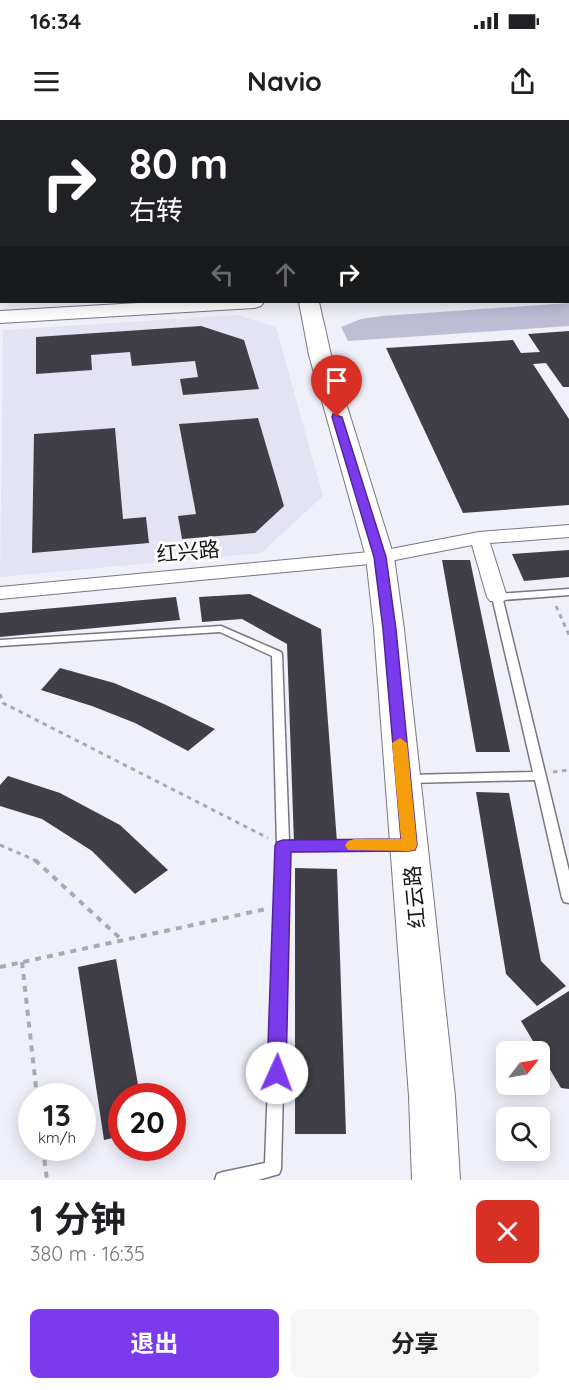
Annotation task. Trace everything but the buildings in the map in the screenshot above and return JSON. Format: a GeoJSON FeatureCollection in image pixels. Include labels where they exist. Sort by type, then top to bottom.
{"type":"FeatureCollection","features":[{"type":"Feature","properties":{"kind":"street"},"geometry":{"type":"LineString","coordinates":[[0,312],[150,303]]}},
{"type":"Feature","properties":{"kind":"street"},"geometry":{"type":"LineString","coordinates":[[0,317],[237,303]]}},
{"type":"Feature","properties":{"kind":"street","name":"红云路"},"geometry":{"type":"LineString","coordinates":[[309,303],[323,366],[380,557],[389,629],[432,1096],[436,1180]]}},
{"type":"Feature","properties":{"kind":"street","name":"红兴路"},"geometry":{"type":"LineString","coordinates":[[0,593],[380,557],[479,538],[569,531]]}},
{"type":"Feature","properties":{"kind":"street"},"geometry":{"type":"LineString","coordinates":[[479,538],[497,597]]}},
{"type":"Feature","properties":{"kind":"lane"},"geometry":{"type":"LineString","coordinates":[[569,592],[497,597],[569,898]]}},
{"type":"Feature","properties":{"kind":"lane"},"geometry":{"type":"LineString","coordinates":[[0,643],[221,629],[277,654],[283,846],[273,1169],[223,1180]]}},
{"type":"Feature","properties":{"kind":"lane"},"geometry":{"type":"LineString","coordinates":[[403,779],[540,776]]}},
{"type":"Feature","properties":{"kind":"lane"},"geometry":{"type":"LineString","coordinates":[[283,846],[409,845]]}},
{"type":"Feature","properties":{"kind":"path"},"geometry":{"type":"LineString","coordinates":[[550,593],[569,635]]}},
{"type":"Feature","properties":{"kind":"path"},"geometry":{"type":"LineString","coordinates":[[0,694],[3,703],[283,846]]}},
{"type":"Feature","properties":{"kind":"path"},"geometry":{"type":"LineString","coordinates":[[0,845],[36,860],[122,940]]}},
{"type":"Feature","properties":{"kind":"path"},"geometry":{"type":"LineString","coordinates":[[0,967],[282,905]]}},
{"type":"Feature","properties":{"kind":"path"},"geometry":{"type":"LineString","coordinates":[[21,962],[35,1083]]}},
{"type":"Feature","properties":{"kind":"path"},"geometry":{"type":"LineString","coordinates":[[45,1161],[47,1180]]}},
{"type":"Feature","properties":{"kind":"shaded area"},"geometry":{"type":"Polygon","coordinates":[[[569,303],[569,326],[348,341],[341,327],[361,319],[382,316],[569,303]]]}},
{"type":"Feature","properties":{"kind":"shaded area"},"geometry":{"type":"Polygon","coordinates":[[[237,315],[276,327],[323,496],[261,553],[0,577],[3,330],[237,315]]]}},
{"type":"Feature","properties":{"kind":"slow traffic"},"geometry":{"type":"LineString","coordinates":[[354,845],[409,845],[400,743]]}},
{"type":"Feature","properties":{"kind":"route"},"geometry":{"type":"LineString","coordinates":[[277,1073],[283,846],[409,845],[380,557],[337,417]]}}]}
